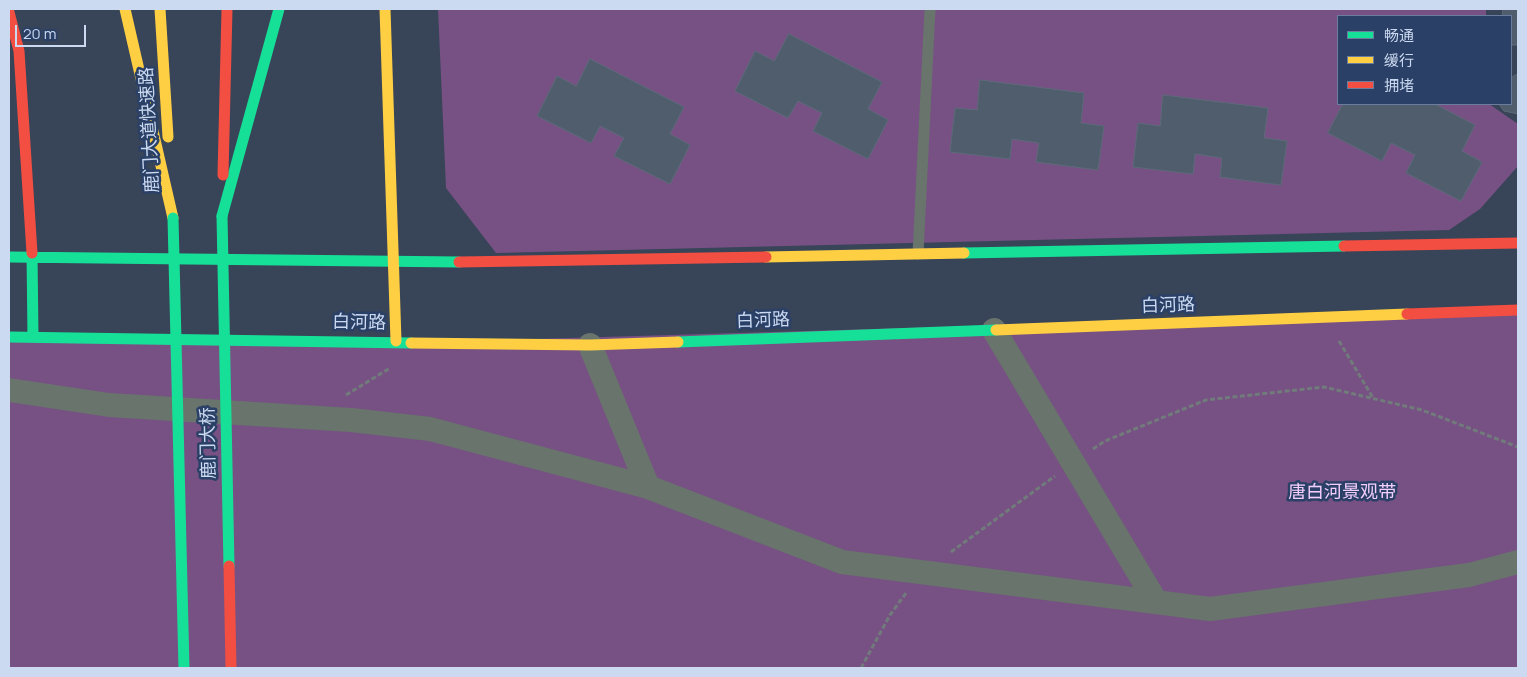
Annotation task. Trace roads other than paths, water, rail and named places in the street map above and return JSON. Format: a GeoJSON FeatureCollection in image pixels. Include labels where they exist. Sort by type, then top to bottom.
{"type":"FeatureCollection","features":[{"type":"Feature","properties":{"kind":"main road"},"geometry":{"type":"LineString","coordinates":[[125,9],[173,218]]}},
{"type":"Feature","properties":{"kind":"main road","name":"鹿门大道快速路"},"geometry":{"type":"LineString","coordinates":[[160,9],[173,218]]}},
{"type":"Feature","properties":{"kind":"main road"},"geometry":{"type":"LineString","coordinates":[[222,216],[227,9]]}},
{"type":"Feature","properties":{"kind":"main road"},"geometry":{"type":"LineString","coordinates":[[222,216],[279,9]]}},
{"type":"Feature","properties":{"kind":"main road"},"geometry":{"type":"LineString","coordinates":[[385,9],[396,342]]}},
{"type":"Feature","properties":{"kind":"main road"},"geometry":{"type":"LineString","coordinates":[[9,12],[19,51],[32,257],[33,337]]}},
{"type":"Feature","properties":{"kind":"main road","name":"鹿门大桥"},"geometry":{"type":"LineString","coordinates":[[222,216],[231,668]]}},
{"type":"Feature","properties":{"kind":"main road","name":"鹿门大桥"},"geometry":{"type":"LineString","coordinates":[[173,218],[184,668]]}},
{"type":"Feature","properties":{"kind":"main road"},"geometry":{"type":"LineString","coordinates":[[9,257],[486,262],[1518,243]]}},
{"type":"Feature","properties":{"kind":"main road","name":"白河路"},"geometry":{"type":"LineString","coordinates":[[9,336],[590,345],[1518,310]]}},
{"type":"Feature","properties":{"kind":"street"},"geometry":{"type":"LineString","coordinates":[[994,330],[1156,602]]}},
{"type":"Feature","properties":{"kind":"street"},"geometry":{"type":"LineString","coordinates":[[590,345],[648,487]]}},
{"type":"Feature","properties":{"kind":"street"},"geometry":{"type":"LineString","coordinates":[[9,390],[109,405],[351,420],[430,429],[648,487],[842,562],[1210,609],[1469,575],[1518,562]]}},
{"type":"Feature","properties":{"kind":"lane"},"geometry":{"type":"LineString","coordinates":[[918,254],[930,9]]}},
{"type":"Feature","properties":{"kind":"park label","name":"唐白河景观带"},"geometry":{"type":"Point","coordinates":[1342,493]}}]}
